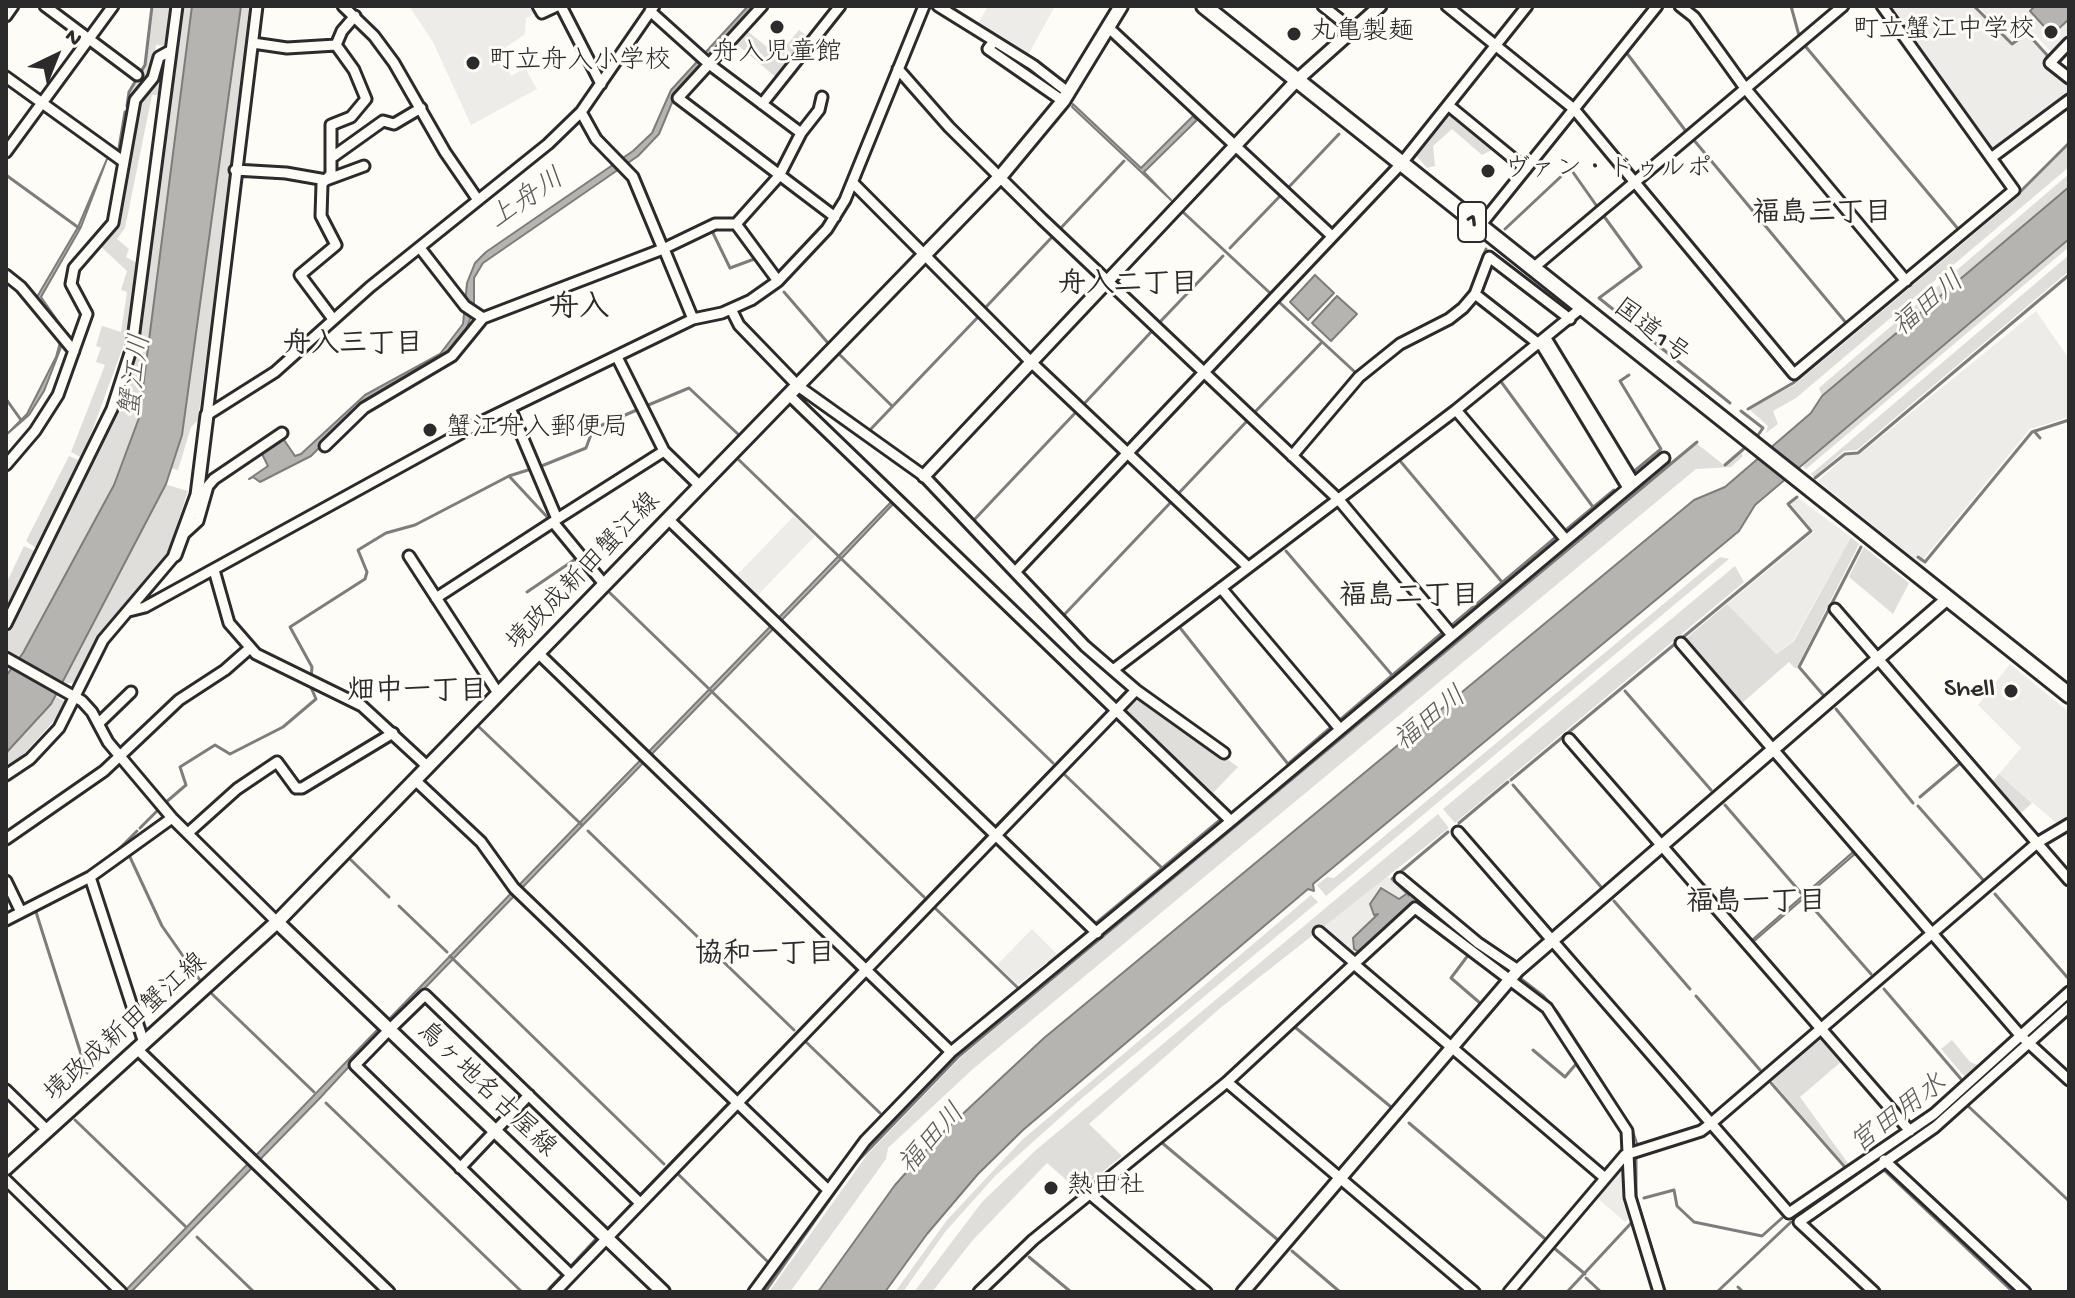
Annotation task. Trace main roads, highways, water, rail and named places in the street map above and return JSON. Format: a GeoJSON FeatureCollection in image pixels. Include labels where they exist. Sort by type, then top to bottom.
{"type":"FeatureCollection","features":[{"type":"Feature","properties":{"kind":"highway","name":"国道1号"},"geometry":{"type":"LineString","coordinates":[[1204,6],[1532,269],[1575,314],[1742,436],[2069,695]]}},
{"type":"Feature","properties":{"kind":"main road","name":"境政成新田蟹江線"},"geometry":{"type":"LineString","coordinates":[[6,1168],[277,922],[1000,177],[1066,97],[1110,29],[1121,6]]}},
{"type":"Feature","properties":{"kind":"main road","name":"鳥ヶ地名古屋線"},"geometry":{"type":"LineString","coordinates":[[277,922],[663,1292]]}},
{"type":"Feature","properties":{"kind":"water"},"geometry":{"type":"Polygon","coordinates":[[[192,6],[241,6],[182,435],[166,484],[51,704],[6,753],[6,676],[23,653],[114,485],[139,418],[192,6]]]}},
{"type":"Feature","properties":{"kind":"water"},"geometry":{"type":"Polygon","coordinates":[[[748,6],[755,6],[676,93],[659,134],[638,156],[483,263],[474,278],[474,309],[467,327],[470,331],[450,353],[359,408],[311,456],[260,482],[253,477],[249,479],[268,466],[261,452],[282,437],[295,456],[301,454],[365,395],[440,354],[463,324],[467,283],[475,263],[486,252],[633,151],[652,133],[671,90],[748,6]]]}},
{"type":"Feature","properties":{"kind":"water"},"geometry":{"type":"Polygon","coordinates":[[[2035,6],[2069,6],[2069,19],[2052,35],[2030,11],[2035,6]]]}},
{"type":"Feature","properties":{"kind":"water"},"geometry":{"type":"Polygon","coordinates":[[[1073,104],[1141,168],[1193,116],[1197,120],[1144,172],[1171,200],[1072,107],[1073,104]]]}},
{"type":"Feature","properties":{"kind":"water"},"geometry":{"type":"Polygon","coordinates":[[[107,159],[81,227],[41,297],[65,331],[60,350],[44,391],[29,415],[6,435],[27,414],[56,357],[63,331],[37,297],[78,227],[107,159]]]}},
{"type":"Feature","properties":{"kind":"water","name":"福田川"},"geometry":{"type":"Polygon","coordinates":[[[2069,187],[2069,239],[1755,505],[1739,531],[1313,884],[1314,891],[1308,889],[1023,1130],[978,1174],[927,1234],[885,1292],[818,1292],[895,1185],[938,1137],[1044,1038],[1694,500],[1725,487],[1811,413],[1822,396],[2069,187]]]}},
{"type":"Feature","properties":{"kind":"water"},"geometry":{"type":"Polygon","coordinates":[[[1315,275],[1334,293],[1308,320],[1290,302],[1315,275]]]}},
{"type":"Feature","properties":{"kind":"water"},"geometry":{"type":"Polygon","coordinates":[[[1337,296],[1357,314],[1331,341],[1312,323],[1337,296]]]}},
{"type":"Feature","properties":{"kind":"water"},"geometry":{"type":"Polygon","coordinates":[[[893,500],[895,502],[842,558],[391,1023],[388,1020],[893,500]]]}},
{"type":"Feature","properties":{"kind":"water"},"geometry":{"type":"Polygon","coordinates":[[[1853,852],[1855,854],[1753,942],[1752,940],[1853,852]]]}},
{"type":"Feature","properties":{"kind":"water"},"geometry":{"type":"Polygon","coordinates":[[[1381,888],[1399,899],[1409,892],[1543,995],[1558,1012],[1632,1128],[1638,1146],[1634,1147],[1631,1133],[1548,1004],[1413,901],[1359,952],[1354,949],[1353,938],[1378,914],[1374,915],[1370,904],[1381,888]]]}},
{"type":"Feature","properties":{"kind":"water"},"geometry":{"type":"Polygon","coordinates":[[[378,1029],[381,1032],[319,1099],[131,1292],[124,1292],[378,1029]]]}},
{"type":"Feature","properties":{"kind":"waterway"},"geometry":{"type":"LineString","coordinates":[[127,106],[129,92],[145,65],[152,6]]}},
{"type":"Feature","properties":{"kind":"waterway"},"geometry":{"type":"LineString","coordinates":[[1791,6],[1800,39]]}},
{"type":"Feature","properties":{"kind":"waterway"},"geometry":{"type":"LineString","coordinates":[[1974,6],[2012,44],[2027,33],[2047,55],[2047,63]]}},
{"type":"Feature","properties":{"kind":"waterway"},"geometry":{"type":"LineString","coordinates":[[1806,47],[1959,230]]}},
{"type":"Feature","properties":{"kind":"waterway"},"geometry":{"type":"LineString","coordinates":[[1626,52],[1685,130]]}},
{"type":"Feature","properties":{"kind":"waterway"},"geometry":{"type":"LineString","coordinates":[[118,154],[125,112]]}},
{"type":"Feature","properties":{"kind":"waterway"},"geometry":{"type":"LineString","coordinates":[[1287,189],[1339,134]]}},
{"type":"Feature","properties":{"kind":"waterway"},"geometry":{"type":"LineString","coordinates":[[1693,139],[1847,324]]}},
{"type":"Feature","properties":{"kind":"waterway","name":"福田川"},"geometry":{"type":"LineString","coordinates":[[1748,409],[1793,383],[2020,192],[2069,143]]}},
{"type":"Feature","properties":{"kind":"waterway"},"geometry":{"type":"LineString","coordinates":[[1059,230],[1124,161]]}},
{"type":"Feature","properties":{"kind":"waterway"},"geometry":{"type":"LineString","coordinates":[[1505,229],[1570,168],[1596,205]]}},
{"type":"Feature","properties":{"kind":"waterway"},"geometry":{"type":"LineString","coordinates":[[6,175],[79,228]]}},
{"type":"Feature","properties":{"kind":"waterway"},"geometry":{"type":"LineString","coordinates":[[1230,248],[1281,195]]}},
{"type":"Feature","properties":{"kind":"waterway"},"geometry":{"type":"LineString","coordinates":[[1184,213],[1270,293]]}},
{"type":"Feature","properties":{"kind":"waterway"},"geometry":{"type":"LineString","coordinates":[[1603,215],[1641,267],[1599,298],[1730,403]]}},
{"type":"Feature","properties":{"kind":"waterway"},"geometry":{"type":"LineString","coordinates":[[712,231],[730,268],[757,258]]}},
{"type":"Feature","properties":{"kind":"waterway"},"geometry":{"type":"LineString","coordinates":[[986,307],[1053,236]]}},
{"type":"Feature","properties":{"kind":"waterway"},"geometry":{"type":"LineString","coordinates":[[1456,309],[1471,289],[1486,249]]}},
{"type":"Feature","properties":{"kind":"waterway"},"geometry":{"type":"LineString","coordinates":[[1158,324],[1223,256]]}},
{"type":"Feature","properties":{"kind":"waterway"},"geometry":{"type":"LineString","coordinates":[[1815,478],[1845,454],[1858,453],[2069,275]]}},
{"type":"Feature","properties":{"kind":"waterway"},"geometry":{"type":"LineString","coordinates":[[784,292],[828,343]]}},
{"type":"Feature","properties":{"kind":"waterway"},"geometry":{"type":"LineString","coordinates":[[1279,302],[1356,373],[1397,342]]}},
{"type":"Feature","properties":{"kind":"waterway"},"geometry":{"type":"LineString","coordinates":[[1410,334],[1450,313]]}},
{"type":"Feature","properties":{"kind":"waterway"},"geometry":{"type":"LineString","coordinates":[[869,431],[979,316]]}},
{"type":"Feature","properties":{"kind":"waterway"},"geometry":{"type":"LineString","coordinates":[[1083,405],[1152,331]]}},
{"type":"Feature","properties":{"kind":"waterway"},"geometry":{"type":"LineString","coordinates":[[1253,414],[1322,342]]}},
{"type":"Feature","properties":{"kind":"waterway"},"geometry":{"type":"LineString","coordinates":[[840,355],[892,406]]}},
{"type":"Feature","properties":{"kind":"waterway"},"geometry":{"type":"LineString","coordinates":[[1629,375],[1620,381],[1661,449],[1632,473]]}},
{"type":"Feature","properties":{"kind":"waterway"},"geometry":{"type":"LineString","coordinates":[[1502,383],[1593,507]]}},
{"type":"Feature","properties":{"kind":"waterway"},"geometry":{"type":"LineString","coordinates":[[646,406],[689,388],[739,435]]}},
{"type":"Feature","properties":{"kind":"waterway"},"geometry":{"type":"LineString","coordinates":[[798,397],[1116,703]]}},
{"type":"Feature","properties":{"kind":"waterway"},"geometry":{"type":"LineString","coordinates":[[6,399],[21,420]]}},
{"type":"Feature","properties":{"kind":"waterway"},"geometry":{"type":"LineString","coordinates":[[539,467],[586,448],[593,429],[639,409]]}},
{"type":"Feature","properties":{"kind":"waterway"},"geometry":{"type":"LineString","coordinates":[[974,520],[1077,411]]}},
{"type":"Feature","properties":{"kind":"waterway"},"geometry":{"type":"LineString","coordinates":[[1741,411],[1763,428],[1756,438]]}},
{"type":"Feature","properties":{"kind":"waterway"},"geometry":{"type":"LineString","coordinates":[[1918,557],[1925,562],[2032,432],[2069,420]]}},
{"type":"Feature","properties":{"kind":"waterway"},"geometry":{"type":"LineString","coordinates":[[1178,494],[1247,421]]}},
{"type":"Feature","properties":{"kind":"waterway"},"geometry":{"type":"LineString","coordinates":[[2034,431],[2040,438]]}},
{"type":"Feature","properties":{"kind":"waterway"},"geometry":{"type":"LineString","coordinates":[[765,1292],[854,1165],[959,1056],[1697,442]]}},
{"type":"Feature","properties":{"kind":"waterway"},"geometry":{"type":"LineString","coordinates":[[1725,465],[1747,446]]}},
{"type":"Feature","properties":{"kind":"waterway"},"geometry":{"type":"LineString","coordinates":[[739,460],[1053,763]]}},
{"type":"Feature","properties":{"kind":"waterway"},"geometry":{"type":"LineString","coordinates":[[1401,462],[1502,582]]}},
{"type":"Feature","properties":{"kind":"waterway"},"geometry":{"type":"LineString","coordinates":[[311,678],[312,667],[290,627],[365,579],[367,572],[358,550],[386,533],[415,525],[509,476],[528,470]]}},
{"type":"Feature","properties":{"kind":"waterway"},"geometry":{"type":"LineString","coordinates":[[509,476],[549,519]]}},
{"type":"Feature","properties":{"kind":"waterway"},"geometry":{"type":"LineString","coordinates":[[1567,529],[1614,490]]}},
{"type":"Feature","properties":{"kind":"waterway"},"geometry":{"type":"LineString","coordinates":[[1511,780],[1811,531],[1788,504],[1797,497]]}},
{"type":"Feature","properties":{"kind":"waterway"},"geometry":{"type":"LineString","coordinates":[[1069,623],[1063,616],[1172,501]]}},
{"type":"Feature","properties":{"kind":"waterway"},"geometry":{"type":"LineString","coordinates":[[1452,625],[1556,537]]}},
{"type":"Feature","properties":{"kind":"waterway"},"geometry":{"type":"LineString","coordinates":[[1824,696],[1799,667],[1861,547]]}},
{"type":"Feature","properties":{"kind":"waterway"},"geometry":{"type":"LineString","coordinates":[[1286,551],[1392,675]]}},
{"type":"Feature","properties":{"kind":"waterway"},"geometry":{"type":"LineString","coordinates":[[527,592],[577,558]]}},
{"type":"Feature","properties":{"kind":"waterway"},"geometry":{"type":"LineString","coordinates":[[610,593],[924,897]]}},
{"type":"Feature","properties":{"kind":"waterway"},"geometry":{"type":"LineString","coordinates":[[1181,629],[1288,764],[1330,728]]}},
{"type":"Feature","properties":{"kind":"waterway"},"geometry":{"type":"LineString","coordinates":[[1341,719],[1442,633]]}},
{"type":"Feature","properties":{"kind":"waterway"},"geometry":{"type":"LineString","coordinates":[[165,803],[186,785],[180,767],[215,745],[230,754],[283,727],[316,699],[310,685]]}},
{"type":"Feature","properties":{"kind":"waterway"},"geometry":{"type":"LineString","coordinates":[[1625,691],[1711,790]]}},
{"type":"Feature","properties":{"kind":"waterway"},"geometry":{"type":"LineString","coordinates":[[1836,709],[1913,803]]}},
{"type":"Feature","properties":{"kind":"waterway"},"geometry":{"type":"LineString","coordinates":[[1125,711],[1232,814]]}},
{"type":"Feature","properties":{"kind":"waterway"},"geometry":{"type":"LineString","coordinates":[[995,827],[1108,712]]}},
{"type":"Feature","properties":{"kind":"waterway"},"geometry":{"type":"LineString","coordinates":[[479,727],[582,825]]}},
{"type":"Feature","properties":{"kind":"waterway"},"geometry":{"type":"LineString","coordinates":[[1920,797],[1959,764]]}},
{"type":"Feature","properties":{"kind":"waterway"},"geometry":{"type":"LineString","coordinates":[[1065,775],[1162,868]]}},
{"type":"Feature","properties":{"kind":"waterway"},"geometry":{"type":"LineString","coordinates":[[1459,823],[1508,782]]}},
{"type":"Feature","properties":{"kind":"waterway"},"geometry":{"type":"LineString","coordinates":[[1513,785],[1602,888]]}},
{"type":"Feature","properties":{"kind":"waterway"},"geometry":{"type":"LineString","coordinates":[[1725,805],[1801,893]]}},
{"type":"Feature","properties":{"kind":"waterway"},"geometry":{"type":"LineString","coordinates":[[1918,806],[1984,881]]}},
{"type":"Feature","properties":{"kind":"waterway"},"geometry":{"type":"LineString","coordinates":[[140,828],[159,809]]}},
{"type":"Feature","properties":{"kind":"waterway"},"geometry":{"type":"LineString","coordinates":[[1095,924],[1220,820]]}},
{"type":"Feature","properties":{"kind":"waterway"},"geometry":{"type":"LineString","coordinates":[[111,857],[137,831]]}},
{"type":"Feature","properties":{"kind":"waterway"},"geometry":{"type":"LineString","coordinates":[[588,831],[794,1030]]}},
{"type":"Feature","properties":{"kind":"waterway"},"geometry":{"type":"LineString","coordinates":[[1409,895],[1392,879],[1448,832]]}},
{"type":"Feature","properties":{"kind":"waterway"},"geometry":{"type":"LineString","coordinates":[[865,962],[987,836]]}},
{"type":"Feature","properties":{"kind":"waterway"},"geometry":{"type":"LineString","coordinates":[[129,855],[162,926],[202,983]]}},
{"type":"Feature","properties":{"kind":"waterway"},"geometry":{"type":"LineString","coordinates":[[351,860],[389,897]]}},
{"type":"Feature","properties":{"kind":"waterway"},"geometry":{"type":"LineString","coordinates":[[23,905],[71,882]]}},
{"type":"Feature","properties":{"kind":"waterway"},"geometry":{"type":"LineString","coordinates":[[1995,894],[2067,977]]}},
{"type":"Feature","properties":{"kind":"waterway"},"geometry":{"type":"LineString","coordinates":[[1614,901],[1690,989]]}},
{"type":"Feature","properties":{"kind":"waterway"},"geometry":{"type":"LineString","coordinates":[[1807,901],[1871,974]]}},
{"type":"Feature","properties":{"kind":"waterway"},"geometry":{"type":"LineString","coordinates":[[399,906],[447,952]]}},
{"type":"Feature","properties":{"kind":"waterway"},"geometry":{"type":"LineString","coordinates":[[935,908],[1018,988]]}},
{"type":"Feature","properties":{"kind":"waterway"},"geometry":{"type":"LineString","coordinates":[[6,914],[14,910]]}},
{"type":"Feature","properties":{"kind":"waterway"},"geometry":{"type":"LineString","coordinates":[[36,912],[87,1073]]}},
{"type":"Feature","properties":{"kind":"waterway"},"geometry":{"type":"LineString","coordinates":[[1049,963],[1087,932]]}},
{"type":"Feature","properties":{"kind":"waterway"},"geometry":{"type":"LineString","coordinates":[[1469,954],[1451,978],[1480,1003]]}},
{"type":"Feature","properties":{"kind":"waterway"},"geometry":{"type":"LineString","coordinates":[[450,956],[664,1164]]}},
{"type":"Feature","properties":{"kind":"waterway"},"geometry":{"type":"LineString","coordinates":[[736,1096],[858,970]]}},
{"type":"Feature","properties":{"kind":"waterway"},"geometry":{"type":"LineString","coordinates":[[980,1021],[1041,970]]}},
{"type":"Feature","properties":{"kind":"waterway"},"geometry":{"type":"LineString","coordinates":[[1884,989],[1961,1079]]}},
{"type":"Feature","properties":{"kind":"waterway"},"geometry":{"type":"LineString","coordinates":[[212,994],[314,1092]]}},
{"type":"Feature","properties":{"kind":"waterway"},"geometry":{"type":"LineString","coordinates":[[1696,996],[1760,1070]]}},
{"type":"Feature","properties":{"kind":"waterway","name":"宮田用水"},"geometry":{"type":"LineString","coordinates":[[2028,1036],[2069,999]]}},
{"type":"Feature","properties":{"kind":"waterway"},"geometry":{"type":"LineString","coordinates":[[1296,1028],[1391,1107]]}},
{"type":"Feature","properties":{"kind":"waterway"},"geometry":{"type":"LineString","coordinates":[[806,1042],[880,1113]]}},
{"type":"Feature","properties":{"kind":"waterway","name":"宮田用水"},"geometry":{"type":"LineString","coordinates":[[1799,1215],[1935,1119],[2020,1043]]}},
{"type":"Feature","properties":{"kind":"waterway"},"geometry":{"type":"LineString","coordinates":[[1533,1050],[1565,1077],[1576,1064],[1606,1108]]}},
{"type":"Feature","properties":{"kind":"waterway"},"geometry":{"type":"LineString","coordinates":[[1771,1083],[1844,1166]]}},
{"type":"Feature","properties":{"kind":"waterway"},"geometry":{"type":"LineString","coordinates":[[326,1103],[522,1292]]}},
{"type":"Feature","properties":{"kind":"waterway"},"geometry":{"type":"LineString","coordinates":[[641,1194],[728,1104]]}},
{"type":"Feature","properties":{"kind":"waterway"},"geometry":{"type":"LineString","coordinates":[[1968,1106],[2069,1201]]}},
{"type":"Feature","properties":{"kind":"waterway"},"geometry":{"type":"LineString","coordinates":[[75,1120],[185,1226]]}},
{"type":"Feature","properties":{"kind":"waterway"},"geometry":{"type":"LineString","coordinates":[[1409,1123],[1544,1238]]}},
{"type":"Feature","properties":{"kind":"waterway"},"geometry":{"type":"LineString","coordinates":[[1161,1142],[1278,1240]]}},
{"type":"Feature","properties":{"kind":"waterway"},"geometry":{"type":"LineString","coordinates":[[1636,1158],[1636,1197],[1665,1292]]}},
{"type":"Feature","properties":{"kind":"waterway"},"geometry":{"type":"LineString","coordinates":[[1884,1170],[2013,1292]]}},
{"type":"Feature","properties":{"kind":"waterway"},"geometry":{"type":"LineString","coordinates":[[678,1174],[767,1261]]}},
{"type":"Feature","properties":{"kind":"waterway"},"geometry":{"type":"LineString","coordinates":[[1644,1198],[1674,1190],[1677,1206],[1694,1222],[1762,1236],[1782,1218]]}},
{"type":"Feature","properties":{"kind":"waterway"},"geometry":{"type":"LineString","coordinates":[[608,1230],[632,1204]]}},
{"type":"Feature","properties":{"kind":"waterway"},"geometry":{"type":"LineString","coordinates":[[1567,1292],[1634,1220]]}},
{"type":"Feature","properties":{"kind":"waterway","name":"宮田用水"},"geometry":{"type":"LineString","coordinates":[[1717,1292],[1791,1222]]}},
{"type":"Feature","properties":{"kind":"waterway"},"geometry":{"type":"LineString","coordinates":[[197,1237],[254,1292]]}},
{"type":"Feature","properties":{"kind":"waterway"},"geometry":{"type":"LineString","coordinates":[[570,1267],[595,1240]]}},
{"type":"Feature","properties":{"kind":"waterway"},"geometry":{"type":"LineString","coordinates":[[1554,1248],[1585,1274]]}},
{"type":"Feature","properties":{"kind":"waterway"},"geometry":{"type":"LineString","coordinates":[[1292,1251],[1340,1292]]}},
{"type":"Feature","properties":{"kind":"waterway"},"geometry":{"type":"LineString","coordinates":[[1029,1257],[1071,1292]]}},
{"type":"Feature","properties":{"kind":"waterway"},"geometry":{"type":"LineString","coordinates":[[546,1292],[563,1274]]}},
{"type":"Feature","properties":{"kind":"waterway"},"geometry":{"type":"LineString","coordinates":[[1586,1278],[1601,1292]]}},
{"type":"Feature","properties":{"kind":"waterway"},"geometry":{"type":"LineString","coordinates":[[1738,1287],[1743,1292]]}},
{"type":"Feature","properties":{"kind":"place","name":"舟入児童館"},"geometry":{"type":"Point","coordinates":[777,27]}},
{"type":"Feature","properties":{"kind":"place","name":"町立蟹江中学校"},"geometry":{"type":"Point","coordinates":[2051,32]}},
{"type":"Feature","properties":{"kind":"place","name":"丸亀製麺"},"geometry":{"type":"Point","coordinates":[1294,34]}},
{"type":"Feature","properties":{"kind":"place","name":"町立舟入小学校"},"geometry":{"type":"Point","coordinates":[473,63]}},
{"type":"Feature","properties":{"kind":"place","name":"ヴァン・ドゥルポ"},"geometry":{"type":"Point","coordinates":[1488,171]}},
{"type":"Feature","properties":{"kind":"place","name":"蟹江舟入郵便局"},"geometry":{"type":"Point","coordinates":[430,430]}},
{"type":"Feature","properties":{"kind":"place","name":"Shell"},"geometry":{"type":"Point","coordinates":[2011,691]}},
{"type":"Feature","properties":{"kind":"place","name":"熱田社"},"geometry":{"type":"Point","coordinates":[1051,1188]}},
{"type":"Feature","properties":{"kind":"district","name":"福島三丁目"},"geometry":{"type":"Point","coordinates":[1822,216]}},
{"type":"Feature","properties":{"kind":"district","name":"舟入二丁目"},"geometry":{"type":"Point","coordinates":[1128,287]}},
{"type":"Feature","properties":{"kind":"district","name":"舟入"},"geometry":{"type":"Point","coordinates":[579,310]}},
{"type":"Feature","properties":{"kind":"district","name":"舟入三丁目"},"geometry":{"type":"Point","coordinates":[353,347]}},
{"type":"Feature","properties":{"kind":"district","name":"福島二丁目"},"geometry":{"type":"Point","coordinates":[1409,599]}},
{"type":"Feature","properties":{"kind":"district","name":"畑中一丁目"},"geometry":{"type":"Point","coordinates":[417,694]}},
{"type":"Feature","properties":{"kind":"district","name":"福島一丁目"},"geometry":{"type":"Point","coordinates":[1756,905]}},
{"type":"Feature","properties":{"kind":"district","name":"協和一丁目"},"geometry":{"type":"Point","coordinates":[765,957]}},
{"type":"Feature","properties":{"kind":"water label","name":"上舟川"},"geometry":{"type":"Point","coordinates":[528,201]}},
{"type":"Feature","properties":{"kind":"water label","name":"蟹江川"},"geometry":{"type":"Point","coordinates":[138,376]}}]}
